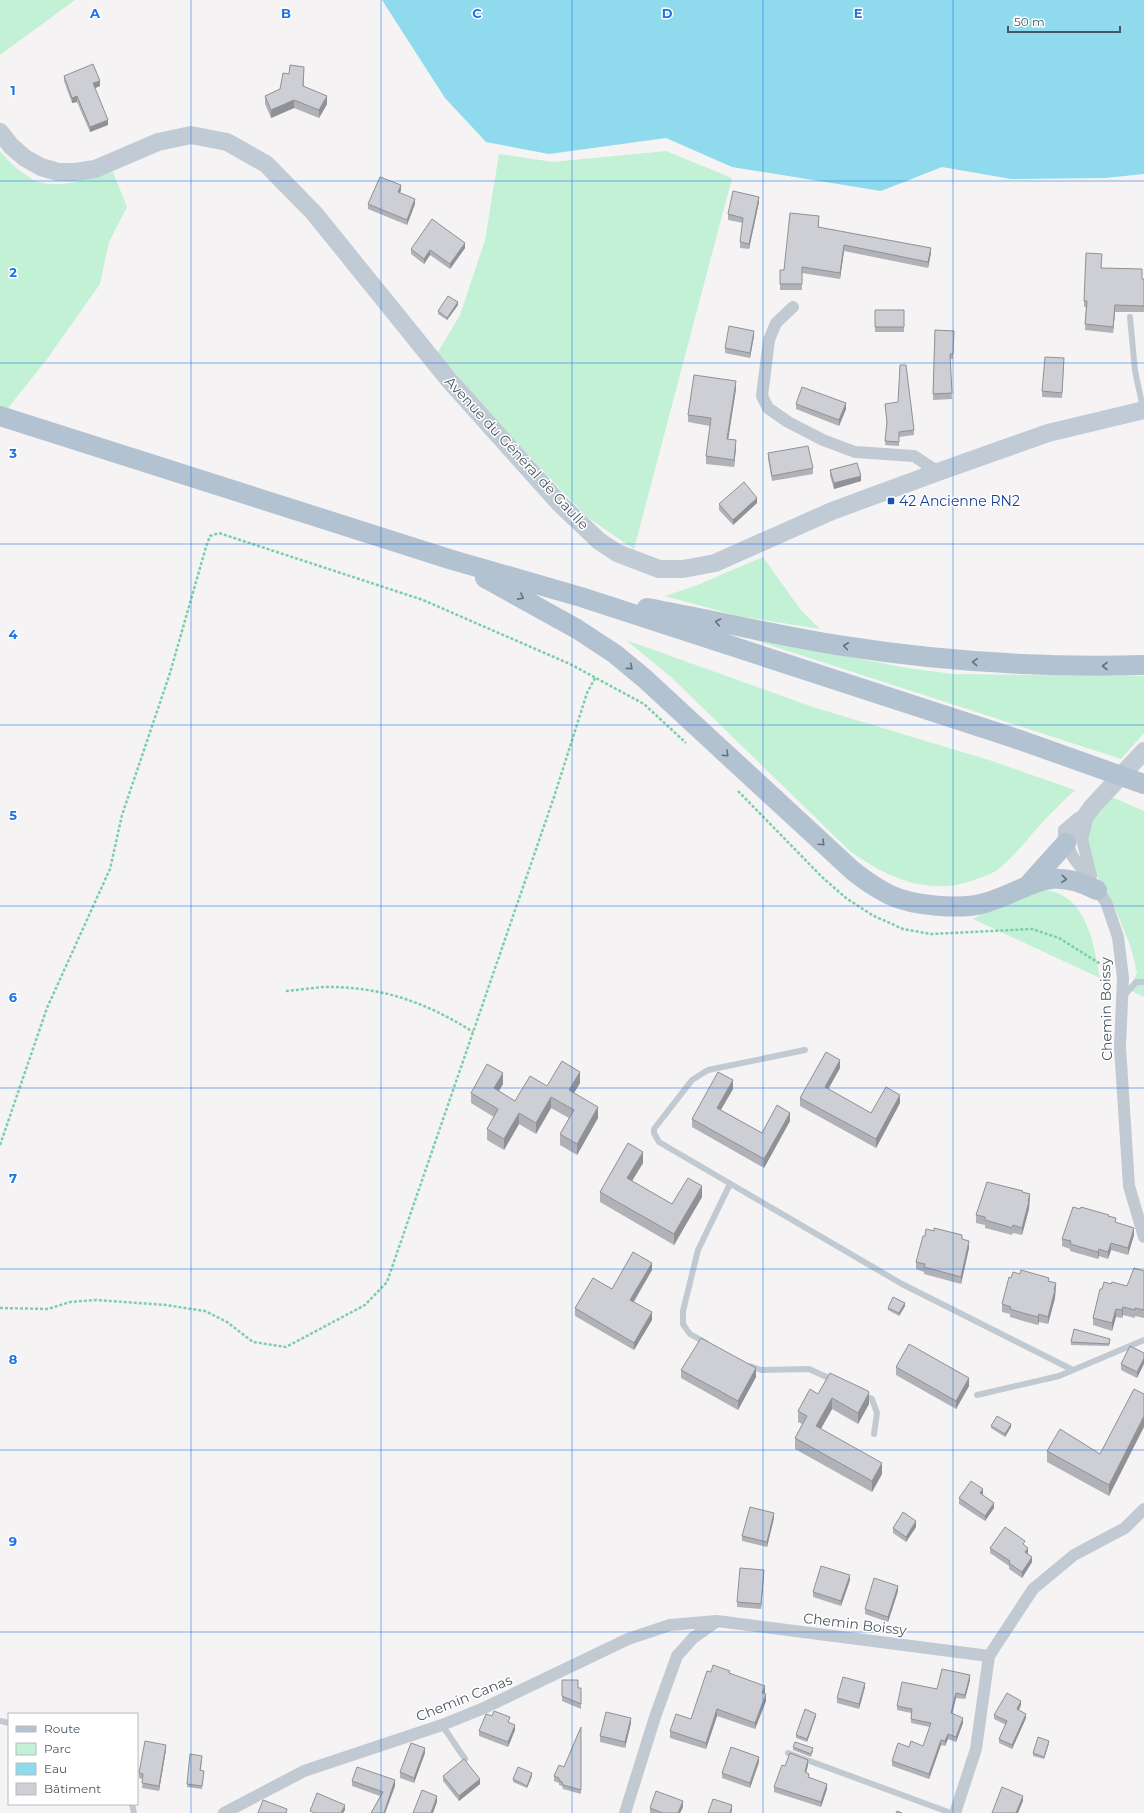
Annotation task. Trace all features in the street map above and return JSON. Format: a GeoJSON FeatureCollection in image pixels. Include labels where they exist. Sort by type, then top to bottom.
{"type":"FeatureCollection","features":[{"type":"Feature","properties":{"kind":"main road","name":"Avenue du Général de Gaulle"},"geometry":{"type":"LineString","coordinates":[[0,132],[11,146],[25,158],[42,167],[58,172],[75,172],[95,169],[158,142],[191,135],[227,142],[266,164],[314,213],[449,380],[560,504],[599,541],[617,553],[636,562],[659,569],[683,570],[715,562],[832,511],[1048,433],[1144,410]]}},
{"type":"Feature","properties":{"kind":"main road"},"geometry":{"type":"LineString","coordinates":[[0,416],[450,559],[581,597],[1018,739],[1144,784]]}},
{"type":"Feature","properties":{"kind":"main road"},"geometry":{"type":"LineString","coordinates":[[450,559],[577,629],[615,654],[644,678],[852,870],[866,882],[891,896],[926,905],[958,906],[991,901],[1006,896],[1030,883],[1047,878],[1080,881],[1097,890]]}},
{"type":"Feature","properties":{"kind":"main road"},"geometry":{"type":"LineString","coordinates":[[581,597],[690,616],[830,644],[944,659],[1054,665],[1144,665]]}},
{"type":"Feature","properties":{"kind":"main road"},"geometry":{"type":"LineString","coordinates":[[1030,883],[1066,843],[1092,807],[1144,751]]}},
{"type":"Feature","properties":{"kind":"street"},"geometry":{"type":"LineString","coordinates":[[794,307],[776,323],[769,340],[762,396],[768,408],[788,422],[823,440],[855,452],[914,456],[938,472]]}},
{"type":"Feature","properties":{"kind":"street"},"geometry":{"type":"LineString","coordinates":[[1092,807],[1082,839],[1088,869],[1097,890]]}},
{"type":"Feature","properties":{"kind":"street","name":"Chemin Boissy"},"geometry":{"type":"LineString","coordinates":[[1066,843],[1073,856],[1106,902],[1118,936],[1123,978],[1120,1046],[1129,1186],[1144,1237]]}},
{"type":"Feature","properties":{"kind":"street"},"geometry":{"type":"LineString","coordinates":[[955,1813],[976,1749],[989,1656],[1034,1589],[1074,1555],[1125,1528],[1144,1509]]}},
{"type":"Feature","properties":{"kind":"street"},"geometry":{"type":"LineString","coordinates":[[625,1813],[655,1717],[678,1656],[693,1638],[717,1621]]}},
{"type":"Feature","properties":{"kind":"street","name":"Chemin Boissy"},"geometry":{"type":"LineString","coordinates":[[717,1621],[989,1656]]}},
{"type":"Feature","properties":{"kind":"street","name":"Chemin Canas"},"geometry":{"type":"LineString","coordinates":[[224,1813],[304,1771],[442,1725],[484,1708],[628,1639],[670,1625],[717,1621]]}},
{"type":"Feature","properties":{"kind":"lane"},"geometry":{"type":"LineString","coordinates":[[1130,318],[1135,371],[1144,410]]}},
{"type":"Feature","properties":{"kind":"lane"},"geometry":{"type":"LineString","coordinates":[[1122,998],[1136,982],[1144,982]]}},
{"type":"Feature","properties":{"kind":"lane"},"geometry":{"type":"LineString","coordinates":[[805,1050],[708,1070],[698,1075],[692,1080],[654,1129],[654,1133],[659,1142],[902,1284],[1073,1370]]}},
{"type":"Feature","properties":{"kind":"lane"},"geometry":{"type":"LineString","coordinates":[[716,1348],[690,1334],[683,1324],[682,1310],[698,1250],[730,1184]]}},
{"type":"Feature","properties":{"kind":"lane"},"geometry":{"type":"LineString","coordinates":[[977,1395],[1059,1376],[1144,1340]]}},
{"type":"Feature","properties":{"kind":"lane"},"geometry":{"type":"LineString","coordinates":[[741,1361],[761,1370],[809,1369],[837,1382]]}},
{"type":"Feature","properties":{"kind":"lane"},"geometry":{"type":"LineString","coordinates":[[858,1392],[872,1399],[875,1403],[877,1416],[874,1434]]}},
{"type":"Feature","properties":{"kind":"lane"},"geometry":{"type":"LineString","coordinates":[[442,1725],[465,1759]]}},
{"type":"Feature","properties":{"kind":"lane"},"geometry":{"type":"LineString","coordinates":[[788,1753],[951,1813]]}},
{"type":"Feature","properties":{"kind":"path"},"geometry":{"type":"LineString","coordinates":[[0,1145],[47,1008],[110,869],[122,815],[170,673],[210,536],[219,533],[423,600],[570,664],[595,678],[587,693],[554,797],[387,1282],[365,1305],[286,1347],[253,1342],[227,1322],[205,1311],[166,1305],[96,1300],[70,1302],[48,1309],[0,1308]]}},
{"type":"Feature","properties":{"kind":"path"},"geometry":{"type":"LineString","coordinates":[[286,992],[323,987],[373,990],[416,1002],[452,1018],[473,1032]]}},
{"type":"Feature","properties":{"kind":"green space"},"geometry":{"type":"Polygon","coordinates":[[[0,0],[75,0],[0,55],[0,0]]]}},
{"type":"Feature","properties":{"kind":"green space"},"geometry":{"type":"Polygon","coordinates":[[[0,151],[26,176],[36,181],[45,183],[65,184],[113,172],[127,207],[109,242],[100,284],[47,359],[0,418],[0,151]]]}},
{"type":"Feature","properties":{"kind":"green space"},"geometry":{"type":"Polygon","coordinates":[[[666,151],[732,178],[634,549],[587,517],[476,398],[438,352],[460,315],[485,240],[499,154],[553,162],[666,151]]]}},
{"type":"Feature","properties":{"kind":"green space"},"geometry":{"type":"Polygon","coordinates":[[[763,557],[800,609],[820,629],[738,616],[665,596],[695,586],[763,557]]]}},
{"type":"Feature","properties":{"kind":"green space"},"geometry":{"type":"Polygon","coordinates":[[[739,635],[907,668],[953,674],[1144,676],[1144,733],[1121,759],[739,635]]]}},
{"type":"Feature","properties":{"kind":"green space"},"geometry":{"type":"Polygon","coordinates":[[[626,640],[813,707],[992,761],[1075,790],[1056,808],[1013,856],[996,871],[962,884],[928,886],[912,883],[881,870],[851,852],[671,677],[626,640]]]}},
{"type":"Feature","properties":{"kind":"green space"},"geometry":{"type":"Polygon","coordinates":[[[1105,794],[1144,811],[1144,997],[1129,990],[1137,973],[1131,948],[1116,910],[1095,872],[1084,829],[1105,794]]]}},
{"type":"Feature","properties":{"kind":"green space"},"geometry":{"type":"Polygon","coordinates":[[[1045,890],[1059,894],[1070,901],[1079,911],[1086,923],[1091,937],[1100,978],[973,919],[1005,901],[1027,892],[1045,890]]]}},
{"type":"Feature","properties":{"kind":"water"},"geometry":{"type":"Polygon","coordinates":[[[382,0],[1144,0],[1144,174],[1105,178],[1011,179],[942,167],[881,191],[732,167],[666,138],[549,154],[486,142],[445,98],[382,0]]]}},
{"type":"Feature","properties":{"kind":"building"},"geometry":{"type":"Polygon","coordinates":[[[93,64],[100,81],[93,83],[108,120],[90,127],[77,96],[72,98],[64,76],[93,64]]]}},
{"type":"Feature","properties":{"kind":"building"},"geometry":{"type":"Polygon","coordinates":[[[290,65],[304,67],[303,86],[327,96],[319,110],[294,100],[271,110],[265,96],[280,89],[283,73],[289,74],[290,65]]]}},
{"type":"Feature","properties":{"kind":"building"},"geometry":{"type":"Polygon","coordinates":[[[380,177],[401,185],[398,192],[415,199],[407,220],[368,204],[380,177]]]}},
{"type":"Feature","properties":{"kind":"building"},"geometry":{"type":"Polygon","coordinates":[[[733,191],[759,197],[749,244],[740,242],[743,218],[728,214],[733,191]]]}},
{"type":"Feature","properties":{"kind":"building"},"geometry":{"type":"Polygon","coordinates":[[[790,213],[819,216],[818,227],[931,248],[928,262],[844,245],[840,273],[802,267],[802,284],[780,284],[780,270],[784,270],[790,213]]]}},
{"type":"Feature","properties":{"kind":"building"},"geometry":{"type":"Polygon","coordinates":[[[432,219],[465,243],[450,264],[430,250],[424,259],[411,249],[432,219]]]}},
{"type":"Feature","properties":{"kind":"building"},"geometry":{"type":"Polygon","coordinates":[[[1086,253],[1102,254],[1101,268],[1142,269],[1142,279],[1144,279],[1144,306],[1115,305],[1113,327],[1085,324],[1087,301],[1084,301],[1086,253]]]}},
{"type":"Feature","properties":{"kind":"building"},"geometry":{"type":"Polygon","coordinates":[[[448,296],[458,302],[447,318],[438,311],[448,296]]]}},
{"type":"Feature","properties":{"kind":"building"},"geometry":{"type":"Polygon","coordinates":[[[875,310],[904,310],[904,327],[875,327],[875,310]]]}},
{"type":"Feature","properties":{"kind":"building"},"geometry":{"type":"Polygon","coordinates":[[[729,326],[754,331],[750,353],[725,348],[729,326]]]}},
{"type":"Feature","properties":{"kind":"building"},"geometry":{"type":"Polygon","coordinates":[[[935,330],[954,331],[953,354],[950,354],[952,393],[933,394],[935,330]]]}},
{"type":"Feature","properties":{"kind":"building"},"geometry":{"type":"Polygon","coordinates":[[[1045,357],[1064,358],[1062,393],[1042,391],[1045,357]]]}},
{"type":"Feature","properties":{"kind":"building"},"geometry":{"type":"Polygon","coordinates":[[[900,365],[906,365],[914,430],[899,432],[899,442],[885,441],[887,422],[885,404],[898,402],[900,365]]]}},
{"type":"Feature","properties":{"kind":"building"},"geometry":{"type":"Polygon","coordinates":[[[694,375],[736,381],[727,439],[736,440],[734,460],[706,456],[711,418],[688,415],[694,375]]]}},
{"type":"Feature","properties":{"kind":"building"},"geometry":{"type":"Polygon","coordinates":[[[802,387],[846,403],[839,420],[796,404],[802,387]]]}},
{"type":"Feature","properties":{"kind":"building"},"geometry":{"type":"Polygon","coordinates":[[[808,446],[813,468],[772,476],[768,453],[808,446]]]}},
{"type":"Feature","properties":{"kind":"building"},"geometry":{"type":"Polygon","coordinates":[[[857,463],[861,476],[834,483],[830,470],[857,463]]]}},
{"type":"Feature","properties":{"kind":"building"},"geometry":{"type":"Polygon","coordinates":[[[744,482],[757,498],[733,520],[719,504],[744,482]]]}},
{"type":"Feature","properties":{"kind":"building"},"geometry":{"type":"Polygon","coordinates":[[[826,1052],[840,1060],[825,1087],[871,1113],[886,1087],[900,1095],[876,1139],[800,1098],[826,1052]]]}},
{"type":"Feature","properties":{"kind":"building"},"geometry":{"type":"Polygon","coordinates":[[[562,1061],[580,1072],[569,1090],[598,1107],[577,1144],[560,1134],[574,1110],[551,1097],[536,1123],[519,1113],[504,1139],[487,1129],[498,1109],[471,1093],[487,1064],[503,1073],[494,1088],[515,1101],[530,1076],[547,1086],[562,1061]]]}},
{"type":"Feature","properties":{"kind":"building"},"geometry":{"type":"Polygon","coordinates":[[[718,1072],[733,1080],[717,1108],[762,1133],[777,1105],[790,1113],[764,1159],[692,1119],[718,1072]]]}},
{"type":"Feature","properties":{"kind":"building"},"geometry":{"type":"Polygon","coordinates":[[[628,1143],[643,1152],[627,1178],[672,1204],[688,1178],[702,1186],[674,1234],[600,1192],[628,1143]]]}},
{"type":"Feature","properties":{"kind":"building"},"geometry":{"type":"Polygon","coordinates":[[[987,1182],[1030,1194],[1022,1228],[1013,1225],[1012,1228],[985,1220],[985,1217],[976,1215],[987,1182]]]}},
{"type":"Feature","properties":{"kind":"building"},"geometry":{"type":"Polygon","coordinates":[[[1073,1207],[1080,1209],[1081,1207],[1109,1215],[1108,1216],[1116,1218],[1115,1222],[1134,1228],[1128,1248],[1111,1243],[1108,1252],[1099,1249],[1098,1252],[1070,1244],[1071,1241],[1062,1239],[1073,1207]]]}},
{"type":"Feature","properties":{"kind":"building"},"geometry":{"type":"Polygon","coordinates":[[[934,1228],[962,1235],[962,1239],[969,1241],[961,1277],[924,1267],[925,1264],[916,1262],[926,1229],[934,1231],[934,1228]]]}},
{"type":"Feature","properties":{"kind":"building"},"geometry":{"type":"Polygon","coordinates":[[[633,1252],[652,1263],[630,1300],[652,1312],[634,1343],[575,1308],[593,1278],[612,1289],[633,1252]]]}},
{"type":"Feature","properties":{"kind":"building"},"geometry":{"type":"Polygon","coordinates":[[[1134,1268],[1144,1271],[1144,1310],[1135,1308],[1135,1310],[1123,1307],[1122,1310],[1116,1309],[1112,1323],[1093,1318],[1100,1289],[1102,1289],[1104,1282],[1111,1284],[1112,1282],[1127,1286],[1134,1268]]]}},
{"type":"Feature","properties":{"kind":"building"},"geometry":{"type":"Polygon","coordinates":[[[1021,1270],[1049,1278],[1048,1281],[1056,1283],[1048,1317],[1039,1314],[1038,1317],[1023,1313],[1010,1309],[1011,1307],[1002,1304],[1009,1277],[1011,1278],[1013,1272],[1020,1274],[1021,1270]]]}},
{"type":"Feature","properties":{"kind":"building"},"geometry":{"type":"Polygon","coordinates":[[[893,1297],[905,1303],[899,1313],[888,1308],[893,1297]]]}},
{"type":"Feature","properties":{"kind":"building"},"geometry":{"type":"Polygon","coordinates":[[[1074,1329],[1110,1339],[1109,1344],[1071,1342],[1074,1329]]]}},
{"type":"Feature","properties":{"kind":"building"},"geometry":{"type":"Polygon","coordinates":[[[701,1338],[756,1368],[738,1401],[681,1370],[701,1338]]]}},
{"type":"Feature","properties":{"kind":"building"},"geometry":{"type":"Polygon","coordinates":[[[909,1344],[969,1378],[956,1401],[896,1367],[909,1344]]]}},
{"type":"Feature","properties":{"kind":"building"},"geometry":{"type":"Polygon","coordinates":[[[1130,1346],[1144,1353],[1144,1358],[1137,1372],[1121,1364],[1130,1346]]]}},
{"type":"Feature","properties":{"kind":"building"},"geometry":{"type":"Polygon","coordinates":[[[830,1373],[868,1391],[869,1393],[858,1413],[832,1398],[816,1426],[882,1463],[872,1481],[795,1438],[807,1416],[798,1411],[810,1389],[818,1394],[830,1373]]]}},
{"type":"Feature","properties":{"kind":"building"},"geometry":{"type":"Polygon","coordinates":[[[1134,1389],[1144,1394],[1144,1416],[1109,1485],[1047,1451],[1060,1429],[1100,1454],[1134,1389]]]}},
{"type":"Feature","properties":{"kind":"building"},"geometry":{"type":"Polygon","coordinates":[[[997,1416],[1011,1424],[1005,1434],[991,1426],[997,1416]]]}},
{"type":"Feature","properties":{"kind":"building"},"geometry":{"type":"Polygon","coordinates":[[[971,1481],[983,1489],[980,1493],[994,1503],[985,1516],[959,1498],[971,1481]]]}},
{"type":"Feature","properties":{"kind":"building"},"geometry":{"type":"Polygon","coordinates":[[[750,1507],[774,1513],[767,1542],[742,1536],[750,1507]]]}},
{"type":"Feature","properties":{"kind":"building"},"geometry":{"type":"Polygon","coordinates":[[[903,1512],[916,1521],[906,1537],[893,1528],[903,1512]]]}},
{"type":"Feature","properties":{"kind":"building"},"geometry":{"type":"Polygon","coordinates":[[[1005,1527],[1025,1541],[1023,1544],[1028,1548],[1025,1552],[1032,1557],[1022,1572],[1009,1563],[1010,1561],[990,1548],[1005,1527]]]}},
{"type":"Feature","properties":{"kind":"building"},"geometry":{"type":"Polygon","coordinates":[[[821,1566],[850,1575],[841,1601],[813,1592],[821,1566]]]}},
{"type":"Feature","properties":{"kind":"building"},"geometry":{"type":"Polygon","coordinates":[[[740,1568],[764,1570],[761,1604],[737,1602],[740,1568]]]}},
{"type":"Feature","properties":{"kind":"building"},"geometry":{"type":"Polygon","coordinates":[[[874,1578],[898,1586],[888,1617],[865,1609],[874,1578]]]}},
{"type":"Feature","properties":{"kind":"building"},"geometry":{"type":"Polygon","coordinates":[[[713,1665],[730,1671],[729,1673],[765,1686],[762,1693],[766,1694],[755,1723],[717,1709],[706,1743],[670,1731],[676,1714],[691,1719],[707,1671],[711,1672],[713,1665]]]}},
{"type":"Feature","properties":{"kind":"building"},"geometry":{"type":"Polygon","coordinates":[[[942,1669],[970,1675],[965,1695],[956,1693],[951,1713],[963,1718],[956,1737],[948,1734],[945,1741],[941,1740],[929,1774],[892,1761],[898,1743],[909,1747],[911,1741],[923,1746],[931,1723],[911,1719],[912,1709],[897,1706],[902,1682],[937,1689],[942,1669]]]}},
{"type":"Feature","properties":{"kind":"building"},"geometry":{"type":"Polygon","coordinates":[[[843,1677],[865,1683],[859,1704],[837,1698],[843,1677]]]}},
{"type":"Feature","properties":{"kind":"building"},"geometry":{"type":"Polygon","coordinates":[[[562,1680],[578,1680],[578,1688],[581,1688],[581,1704],[562,1696],[562,1680]]]}},
{"type":"Feature","properties":{"kind":"building"},"geometry":{"type":"Polygon","coordinates":[[[1007,1693],[1021,1701],[1017,1709],[1026,1714],[1012,1745],[999,1739],[1007,1721],[994,1715],[1007,1693]]]}},
{"type":"Feature","properties":{"kind":"building"},"geometry":{"type":"Polygon","coordinates":[[[805,1709],[816,1714],[807,1739],[796,1735],[805,1709]]]}},
{"type":"Feature","properties":{"kind":"building"},"geometry":{"type":"Polygon","coordinates":[[[494,1711],[510,1717],[508,1722],[515,1725],[508,1742],[479,1731],[486,1714],[492,1716],[494,1711]]]}},
{"type":"Feature","properties":{"kind":"building"},"geometry":{"type":"Polygon","coordinates":[[[606,1712],[631,1718],[625,1742],[600,1736],[606,1712]]]}},
{"type":"Feature","properties":{"kind":"building"},"geometry":{"type":"Polygon","coordinates":[[[581,1727],[581,1790],[563,1785],[559,1778],[554,1776],[559,1765],[564,1767],[581,1727]]]}},
{"type":"Feature","properties":{"kind":"building"},"geometry":{"type":"Polygon","coordinates":[[[1038,1737],[1049,1741],[1044,1757],[1033,1753],[1038,1737]]]}},
{"type":"Feature","properties":{"kind":"building"},"geometry":{"type":"Polygon","coordinates":[[[145,1741],[166,1745],[159,1786],[142,1783],[143,1774],[139,1773],[145,1741]]]}},
{"type":"Feature","properties":{"kind":"building"},"geometry":{"type":"Polygon","coordinates":[[[795,1742],[813,1748],[811,1754],[793,1747],[795,1742]]]}},
{"type":"Feature","properties":{"kind":"building"},"geometry":{"type":"Polygon","coordinates":[[[411,1743],[425,1748],[414,1778],[400,1772],[411,1743]]]}},
{"type":"Feature","properties":{"kind":"building"},"geometry":{"type":"Polygon","coordinates":[[[731,1747],[759,1757],[750,1783],[722,1773],[731,1747]]]}},
{"type":"Feature","properties":{"kind":"building"},"geometry":{"type":"Polygon","coordinates":[[[790,1753],[808,1760],[805,1772],[809,1774],[808,1777],[827,1784],[821,1802],[774,1787],[782,1765],[785,1766],[790,1753]]]}},
{"type":"Feature","properties":{"kind":"building"},"geometry":{"type":"Polygon","coordinates":[[[190,1754],[202,1756],[200,1770],[204,1771],[202,1786],[187,1784],[190,1754]]]}},
{"type":"Feature","properties":{"kind":"building"},"geometry":{"type":"Polygon","coordinates":[[[464,1759],[480,1779],[459,1796],[443,1776],[464,1759]]]}},
{"type":"Feature","properties":{"kind":"building"},"geometry":{"type":"Polygon","coordinates":[[[357,1767],[395,1780],[384,1813],[371,1813],[383,1792],[352,1781],[357,1767]]]}},
{"type":"Feature","properties":{"kind":"building"},"geometry":{"type":"Polygon","coordinates":[[[518,1767],[532,1773],[527,1786],[513,1779],[518,1767]]]}},
{"type":"Feature","properties":{"kind":"building"},"geometry":{"type":"Polygon","coordinates":[[[1002,1787],[1023,1796],[1016,1813],[992,1813],[1002,1787]]]}},
{"type":"Feature","properties":{"kind":"building"},"geometry":{"type":"Polygon","coordinates":[[[422,1790],[437,1796],[431,1813],[413,1813],[422,1790]]]}},
{"type":"Feature","properties":{"kind":"building"},"geometry":{"type":"Polygon","coordinates":[[[656,1791],[683,1801],[678,1813],[663,1813],[650,1808],[656,1791]]]}},
{"type":"Feature","properties":{"kind":"building"},"geometry":{"type":"Polygon","coordinates":[[[317,1793],[345,1805],[341,1813],[315,1813],[310,1811],[317,1793]]]}},
{"type":"Feature","properties":{"kind":"building"},"geometry":{"type":"Polygon","coordinates":[[[713,1799],[732,1805],[730,1813],[708,1813],[713,1799]]]}},
{"type":"Feature","properties":{"kind":"building"},"geometry":{"type":"Polygon","coordinates":[[[263,1800],[287,1809],[286,1813],[258,1813],[263,1800]]]}},
{"type":"Feature","properties":{"kind":"place","name":"42 Ancienne RN2"},"geometry":{"type":"Point","coordinates":[891,501]}}]}
